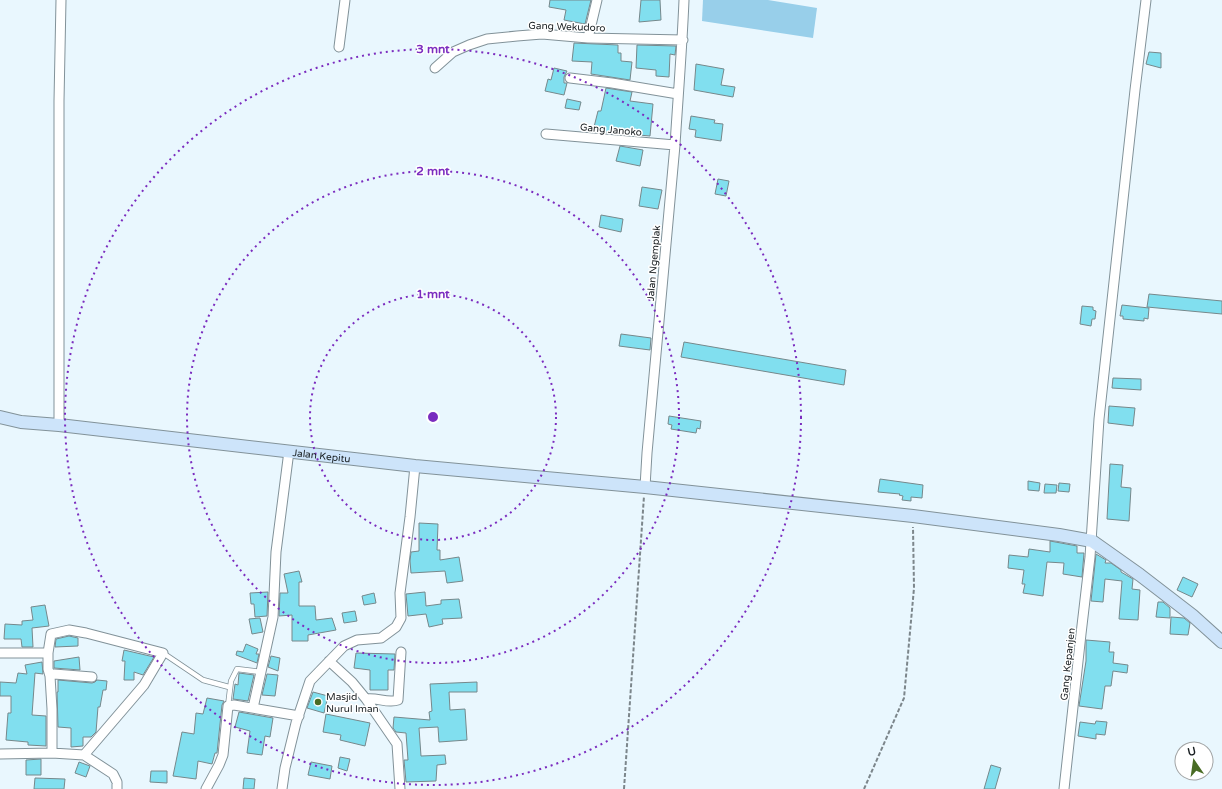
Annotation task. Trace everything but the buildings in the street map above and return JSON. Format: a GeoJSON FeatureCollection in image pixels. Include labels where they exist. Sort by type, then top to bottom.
{"type":"FeatureCollection","features":[{"type":"Feature","properties":{"kind":"street"},"geometry":{"type":"LineString","coordinates":[[59,425],[59,101],[61,0]]}},
{"type":"Feature","properties":{"kind":"street"},"geometry":{"type":"LineString","coordinates":[[339,47],[345,0]]}},
{"type":"Feature","properties":{"kind":"street"},"geometry":{"type":"LineString","coordinates":[[588,38],[597,0]]}},
{"type":"Feature","properties":{"kind":"street","name":"Jalan Ngemplak"},"geometry":{"type":"LineString","coordinates":[[645,487],[675,145],[683,40],[684,0]]}},
{"type":"Feature","properties":{"kind":"street","name":"Gang Kepanjen"},"geometry":{"type":"LineString","coordinates":[[1064,789],[1080,634],[1092,541],[1099,419],[1133,105],[1146,0]]}},
{"type":"Feature","properties":{"kind":"street","name":"Gang Wekudoro"},"geometry":{"type":"LineString","coordinates":[[435,68],[453,52],[486,39],[542,34],[588,38],[683,40]]}},
{"type":"Feature","properties":{"kind":"street"},"geometry":{"type":"LineString","coordinates":[[570,78],[612,83],[678,94]]}},
{"type":"Feature","properties":{"kind":"street","name":"Gang Janoko"},"geometry":{"type":"LineString","coordinates":[[546,134],[675,145]]}},
{"type":"Feature","properties":{"kind":"street","name":"Jalan Kepitu"},"geometry":{"type":"LineString","coordinates":[[0,417],[22,422],[415,466],[645,487],[913,516],[1059,535],[1092,541]]}},
{"type":"Feature","properties":{"kind":"street"},"geometry":{"type":"LineString","coordinates":[[253,708],[273,617],[276,552],[289,451]]}},
{"type":"Feature","properties":{"kind":"street"},"geometry":{"type":"LineString","coordinates":[[282,789],[285,768],[310,681],[344,646],[357,640],[381,638],[396,627],[401,618],[400,593],[415,466]]}},
{"type":"Feature","properties":{"kind":"street"},"geometry":{"type":"LineString","coordinates":[[1092,541],[1186,610],[1222,642]]}},
{"type":"Feature","properties":{"kind":"street"},"geometry":{"type":"LineString","coordinates":[[52,753],[52,709],[50,676],[48,669],[48,653],[51,634],[69,630],[164,653],[144,685],[84,755]]}},
{"type":"Feature","properties":{"kind":"street"},"geometry":{"type":"LineString","coordinates":[[366,699],[372,698],[389,701],[398,700],[401,652]]}},
{"type":"Feature","properties":{"kind":"street"},"geometry":{"type":"LineString","coordinates":[[0,653],[48,653]]}},
{"type":"Feature","properties":{"kind":"street"},"geometry":{"type":"LineString","coordinates":[[329,661],[352,682],[366,699],[397,744],[400,789]]}},
{"type":"Feature","properties":{"kind":"street"},"geometry":{"type":"LineString","coordinates":[[50,676],[54,674],[92,677]]}},
{"type":"Feature","properties":{"kind":"street"},"geometry":{"type":"LineString","coordinates":[[206,789],[220,765],[223,756],[228,706],[234,705],[299,716]]}},
{"type":"Feature","properties":{"kind":"street"},"geometry":{"type":"LineString","coordinates":[[0,754],[52,753],[84,755],[113,774],[117,782],[117,789]]}},
{"type":"Feature","properties":{"kind":"lane"},"geometry":{"type":"LineString","coordinates":[[164,653],[203,680],[229,687]]}},
{"type":"Feature","properties":{"kind":"lane"},"geometry":{"type":"LineString","coordinates":[[228,706],[229,687],[237,669],[261,672]]}},
{"type":"Feature","properties":{"kind":"path"},"geometry":{"type":"LineString","coordinates":[[624,789],[645,487]]}},
{"type":"Feature","properties":{"kind":"path"},"geometry":{"type":"LineString","coordinates":[[864,789],[904,698],[914,588],[913,516]]}},
{"type":"Feature","properties":{"kind":"shaded area"},"geometry":{"type":"Polygon","coordinates":[[[703,0],[768,0],[817,8],[813,38],[702,21],[703,0]]]}},
{"type":"Feature","properties":{"kind":"place","name":"Masjid Nurul Iman"},"geometry":{"type":"Point","coordinates":[318,702]}}]}
